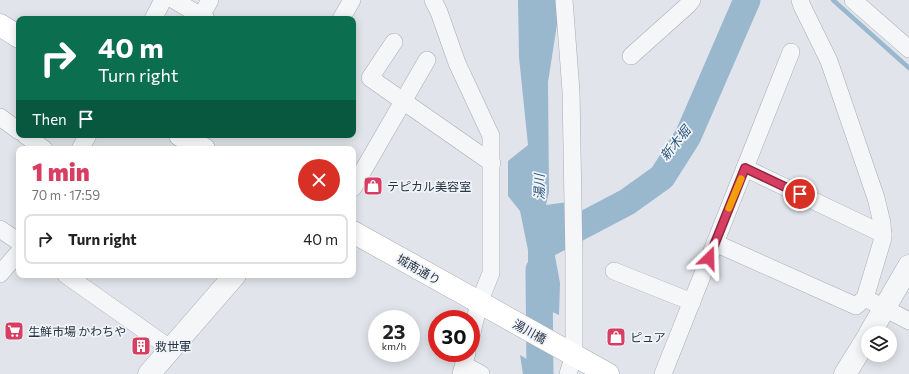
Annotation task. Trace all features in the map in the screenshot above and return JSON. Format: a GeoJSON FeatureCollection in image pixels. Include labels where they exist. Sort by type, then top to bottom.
{"type":"FeatureCollection","features":[{"type":"Feature","properties":{"kind":"main road"},"geometry":{"type":"LineString","coordinates":[[0,25],[16,35]]}},
{"type":"Feature","properties":{"kind":"main road"},"geometry":{"type":"LineString","coordinates":[[185,138],[199,146]]}},
{"type":"Feature","properties":{"kind":"main road","name":"城南通り"},"geometry":{"type":"LineString","coordinates":[[356,234],[482,305]]}},
{"type":"Feature","properties":{"kind":"main road","name":"湯川橋"},"geometry":{"type":"LineString","coordinates":[[482,305],[571,365]]}},
{"type":"Feature","properties":{"kind":"main road"},"geometry":{"type":"LineString","coordinates":[[571,365],[608,374]]}},
{"type":"Feature","properties":{"kind":"street"},"geometry":{"type":"LineString","coordinates":[[154,16],[163,0]]}},
{"type":"Feature","properties":{"kind":"street"},"geometry":{"type":"LineString","coordinates":[[174,0],[201,16]]}},
{"type":"Feature","properties":{"kind":"street"},"geometry":{"type":"LineString","coordinates":[[203,16],[210,0]]}},
{"type":"Feature","properties":{"kind":"street"},"geometry":{"type":"LineString","coordinates":[[343,16],[352,0]]}},
{"type":"Feature","properties":{"kind":"street"},"geometry":{"type":"LineString","coordinates":[[433,0],[439,12],[457,64],[491,136],[491,273],[480,311]]}},
{"type":"Feature","properties":{"kind":"street"},"geometry":{"type":"LineString","coordinates":[[564,0],[570,91],[574,208],[571,365]]}},
{"type":"Feature","properties":{"kind":"street"},"geometry":{"type":"LineString","coordinates":[[631,56],[692,0]]}},
{"type":"Feature","properties":{"kind":"street"},"geometry":{"type":"LineString","coordinates":[[715,243],[856,306],[864,298],[883,234],[882,223],[876,198],[829,61],[800,0]]}},
{"type":"Feature","properties":{"kind":"street"},"geometry":{"type":"LineString","coordinates":[[853,0],[908,45]]}},
{"type":"Feature","properties":{"kind":"street"},"geometry":{"type":"LineString","coordinates":[[394,42],[370,78],[492,163]]}},
{"type":"Feature","properties":{"kind":"street"},"geometry":{"type":"LineString","coordinates":[[663,374],[791,52]]}},
{"type":"Feature","properties":{"kind":"street"},"geometry":{"type":"LineString","coordinates":[[356,183],[427,60]]}},
{"type":"Feature","properties":{"kind":"street"},"geometry":{"type":"LineString","coordinates":[[0,117],[16,129]]}},
{"type":"Feature","properties":{"kind":"street"},"geometry":{"type":"LineString","coordinates":[[29,138],[40,146]]}},
{"type":"Feature","properties":{"kind":"street"},"geometry":{"type":"LineString","coordinates":[[745,168],[883,234]]}},
{"type":"Feature","properties":{"kind":"street"},"geometry":{"type":"LineString","coordinates":[[0,229],[16,241]]}},
{"type":"Feature","properties":{"kind":"street"},"geometry":{"type":"LineString","coordinates":[[0,274],[16,246]]}},
{"type":"Feature","properties":{"kind":"street"},"geometry":{"type":"LineString","coordinates":[[874,326],[909,266]]}},
{"type":"Feature","properties":{"kind":"street"},"geometry":{"type":"LineString","coordinates":[[614,271],[692,302]]}},
{"type":"Feature","properties":{"kind":"street"},"geometry":{"type":"LineString","coordinates":[[70,278],[172,349]]}},
{"type":"Feature","properties":{"kind":"street"},"geometry":{"type":"LineString","coordinates":[[148,374],[172,349],[232,278]]}},
{"type":"Feature","properties":{"kind":"street"},"geometry":{"type":"LineString","coordinates":[[864,298],[909,321]]}},
{"type":"Feature","properties":{"kind":"street"},"geometry":{"type":"LineString","coordinates":[[845,374],[861,348]]}},
{"type":"Feature","properties":{"kind":"street"},"geometry":{"type":"LineString","coordinates":[[464,364],[481,374]]}},
{"type":"Feature","properties":{"kind":"water"},"geometry":{"type":"Polygon","coordinates":[[[518,0],[556,0],[558,18],[548,82],[549,192],[546,205],[568,202],[571,239],[555,248],[560,283],[559,315],[528,301],[528,250],[520,211],[508,196],[508,161],[528,145],[519,57],[518,0]]]}},
{"type":"Feature","properties":{"kind":"water"},"geometry":{"type":"Polygon","coordinates":[[[520,355],[552,374],[523,374],[520,355]]]}},
{"type":"Feature","properties":{"kind":"waterway","name":"新木堀"},"geometry":{"type":"LineString","coordinates":[[549,243],[627,202],[662,177],[688,136],[747,0]]}},
{"type":"Feature","properties":{"kind":"waterway"},"geometry":{"type":"LineString","coordinates":[[833,0],[909,68]]}},
{"type":"Feature","properties":{"kind":"waterway","name":"湯川"},"geometry":{"type":"LineString","coordinates":[[539,270],[540,374]]}},
{"type":"Feature","properties":{"kind":"slow traffic"},"geometry":{"type":"LineString","coordinates":[[729,208],[741,179]]}},
{"type":"Feature","properties":{"kind":"place","name":"テピカル美容室"},"geometry":{"type":"Point","coordinates":[373,186]}},
{"type":"Feature","properties":{"kind":"place","name":"生鮮市場 かわちや"},"geometry":{"type":"Point","coordinates":[14,331]}},
{"type":"Feature","properties":{"kind":"place","name":"ピュア"},"geometry":{"type":"Point","coordinates":[616,337]}},
{"type":"Feature","properties":{"kind":"place","name":"救世軍"},"geometry":{"type":"Point","coordinates":[141,346]}},
{"type":"Feature","properties":{"kind":"route"},"geometry":{"type":"LineString","coordinates":[[709,258],[745,168],[800,194]]}}]}
